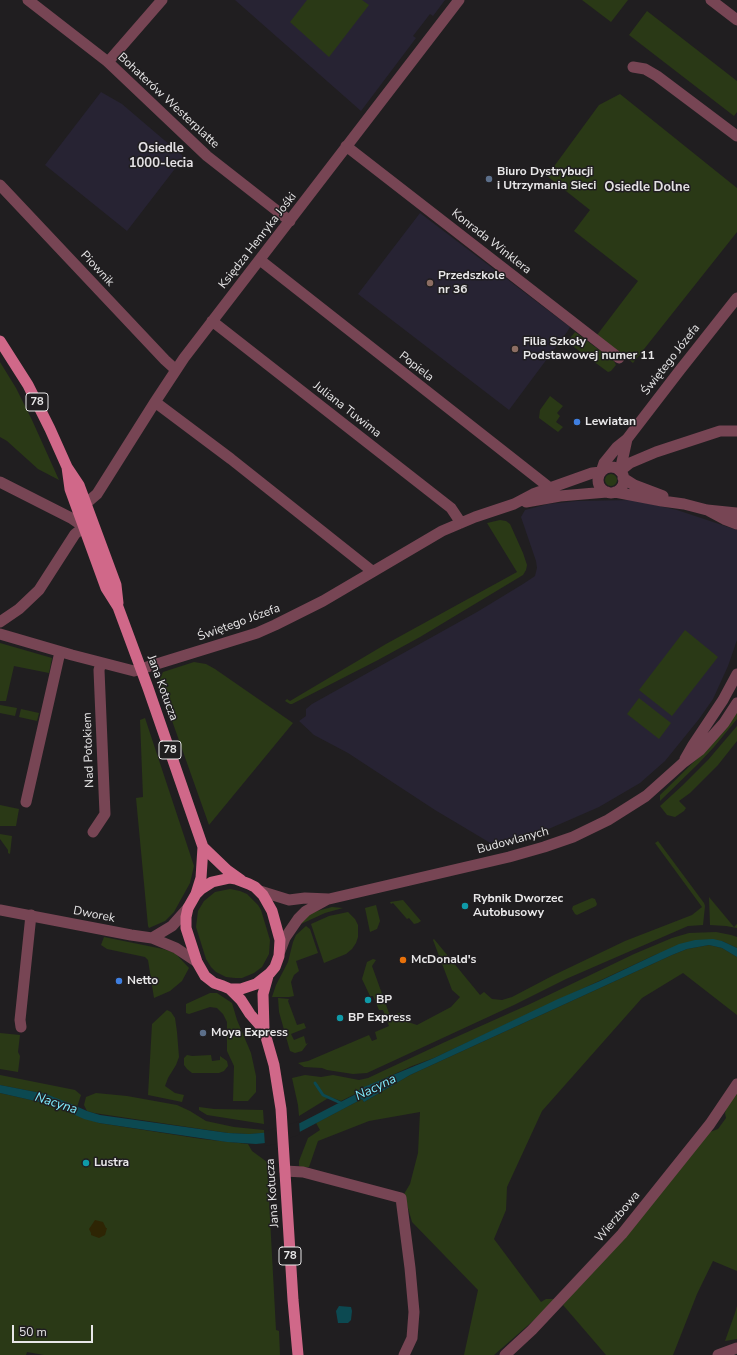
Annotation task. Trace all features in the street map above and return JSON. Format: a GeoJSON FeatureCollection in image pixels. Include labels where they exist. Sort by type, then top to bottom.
{"type":"FeatureCollection","features":[{"type":"Feature","properties":{"kind":"main road","name":"Jana Kotucza"},"geometry":{"type":"LineString","coordinates":[[0,341],[23,376],[40,407],[67,467],[79,485],[116,584],[118,607]]}},
{"type":"Feature","properties":{"kind":"main road","name":"Jana Kotucza"},"geometry":{"type":"LineString","coordinates":[[67,467],[70,489],[106,588],[118,607],[203,847],[201,878],[196,894]]}},
{"type":"Feature","properties":{"kind":"main road","name":"Jana Kotucza"},"geometry":{"type":"LineString","coordinates":[[203,847],[227,870],[243,881]]}},
{"type":"Feature","properties":{"kind":"main road","name":"78"},"geometry":{"type":"LineString","coordinates":[[222,879],[236,879],[243,881],[260,891],[272,911],[280,937],[280,951],[275,967],[268,976],[249,987],[230,989],[214,983],[207,978],[196,962],[186,928],[188,908],[196,894],[206,885],[222,879]]}},
{"type":"Feature","properties":{"kind":"main road","name":"Jana Kotucza"},"geometry":{"type":"LineString","coordinates":[[268,976],[263,994],[264,1030],[274,1065],[281,1109],[298,1355]]}},
{"type":"Feature","properties":{"kind":"main road","name":"Jana Kotucza"},"geometry":{"type":"LineString","coordinates":[[230,989],[241,1000],[250,1014],[264,1030]]}},
{"type":"Feature","properties":{"kind":"street","name":"Bohaterów Westerplatte"},"geometry":{"type":"LineString","coordinates":[[28,0],[108,62],[207,156],[290,221]]}},
{"type":"Feature","properties":{"kind":"street"},"geometry":{"type":"LineString","coordinates":[[108,62],[162,0]]}},
{"type":"Feature","properties":{"kind":"street","name":"Księdza Henryka Jośki"},"geometry":{"type":"LineString","coordinates":[[86,503],[97,494],[176,370],[212,321],[459,0]]}},
{"type":"Feature","properties":{"kind":"street"},"geometry":{"type":"LineString","coordinates":[[711,0],[737,20]]}},
{"type":"Feature","properties":{"kind":"street"},"geometry":{"type":"LineString","coordinates":[[633,67],[645,69],[657,76],[737,136]]}},
{"type":"Feature","properties":{"kind":"street","name":"Konrada Winklera"},"geometry":{"type":"LineString","coordinates":[[346,146],[619,358]]}},
{"type":"Feature","properties":{"kind":"street","name":"Piownik"},"geometry":{"type":"LineString","coordinates":[[0,185],[176,370]]}},
{"type":"Feature","properties":{"kind":"street","name":"Popiela"},"geometry":{"type":"LineString","coordinates":[[260,260],[552,492]]}},
{"type":"Feature","properties":{"kind":"street","name":"Świętego Józefa"},"geometry":{"type":"LineString","coordinates":[[552,492],[592,472],[601,472],[604,463],[617,447],[627,439],[737,298]]}},
{"type":"Feature","properties":{"kind":"street","name":"Juliana Tuwima"},"geometry":{"type":"LineString","coordinates":[[212,321],[451,508],[461,523]]}},
{"type":"Feature","properties":{"kind":"street"},"geometry":{"type":"LineString","coordinates":[[155,402],[231,459],[372,571]]}},
{"type":"Feature","properties":{"kind":"street"},"geometry":{"type":"LineString","coordinates":[[622,475],[616,468],[606,468],[598,477],[598,484],[601,488],[611,492],[622,486],[622,475],[630,463],[656,452],[720,432],[736,431]]}},
{"type":"Feature","properties":{"kind":"street","name":"Świętego Józefa"},"geometry":{"type":"LineString","coordinates":[[627,439],[622,475],[634,485],[684,504],[707,510],[737,513]]}},
{"type":"Feature","properties":{"kind":"street"},"geometry":{"type":"LineString","coordinates":[[0,482],[71,518],[84,527],[75,534],[39,590],[18,609],[0,622]]}},
{"type":"Feature","properties":{"kind":"street","name":"Świętego Józefa"},"geometry":{"type":"LineString","coordinates":[[0,634],[134,672],[271,627],[315,605],[433,536],[461,523],[514,504],[533,494],[552,492],[611,492],[662,502],[684,504]]}},
{"type":"Feature","properties":{"kind":"street","name":"Świętego Józefa"},"geometry":{"type":"LineString","coordinates":[[707,510],[737,524]]}},
{"type":"Feature","properties":{"kind":"street"},"geometry":{"type":"LineString","coordinates":[[26,802],[60,652]]}},
{"type":"Feature","properties":{"kind":"street","name":"Nad Potokiem"},"geometry":{"type":"LineString","coordinates":[[93,832],[105,814],[99,670],[101,663]]}},
{"type":"Feature","properties":{"kind":"street","name":"Budowlanych"},"geometry":{"type":"LineString","coordinates":[[684,762],[693,745],[723,700],[737,674]]}},
{"type":"Feature","properties":{"kind":"street","name":"Budowlanych"},"geometry":{"type":"LineString","coordinates":[[260,891],[289,900],[329,898],[509,857],[553,844],[598,825],[640,801],[684,762],[700,750],[724,723],[737,703]]}},
{"type":"Feature","properties":{"kind":"street","name":"Budowlanych"},"geometry":{"type":"LineString","coordinates":[[280,951],[285,938],[298,919],[306,912],[329,898]]}},
{"type":"Feature","properties":{"kind":"street"},"geometry":{"type":"LineString","coordinates":[[152,938],[172,926],[188,908]]}},
{"type":"Feature","properties":{"kind":"street","name":"Dworek"},"geometry":{"type":"LineString","coordinates":[[0,910],[152,938],[180,951],[196,962]]}},
{"type":"Feature","properties":{"kind":"street"},"geometry":{"type":"LineString","coordinates":[[21,1027],[20,1020],[32,915]]}},
{"type":"Feature","properties":{"kind":"street","name":"Wierzbowa"},"geometry":{"type":"LineString","coordinates":[[505,1355],[532,1330],[622,1234],[710,1124],[737,1084]]}},
{"type":"Feature","properties":{"kind":"street"},"geometry":{"type":"LineString","coordinates":[[285,1172],[303,1172],[401,1198],[414,1312],[412,1338],[404,1355]]}},
{"type":"Feature","properties":{"kind":"street"},"geometry":{"type":"LineString","coordinates":[[718,1355],[737,1348]]}},
{"type":"Feature","properties":{"kind":"shaded area"},"geometry":{"type":"Polygon","coordinates":[[[235,0],[445,0],[433,16],[430,14],[413,36],[416,38],[361,111],[235,0]]]}},
{"type":"Feature","properties":{"kind":"shaded area"},"geometry":{"type":"Polygon","coordinates":[[[101,92],[122,104],[184,157],[127,231],[45,165],[101,92]]]}},
{"type":"Feature","properties":{"kind":"shaded area"},"geometry":{"type":"Polygon","coordinates":[[[420,213],[570,327],[509,410],[358,294],[420,213]]]}},
{"type":"Feature","properties":{"kind":"shaded area"},"geometry":{"type":"Polygon","coordinates":[[[633,500],[677,510],[737,530],[737,640],[728,666],[713,699],[699,719],[665,761],[640,783],[599,807],[544,831],[497,847],[435,810],[348,753],[314,735],[299,721],[306,716],[306,709],[312,704],[477,612],[535,576],[537,568],[536,561],[521,517],[525,510],[548,504],[577,501],[633,500]]]}},
{"type":"Feature","properties":{"kind":"green space"},"geometry":{"type":"Polygon","coordinates":[[[307,0],[362,0],[369,5],[329,57],[290,22],[307,0]]]}},
{"type":"Feature","properties":{"kind":"green space"},"geometry":{"type":"Polygon","coordinates":[[[582,0],[628,0],[611,22],[582,0]]]}},
{"type":"Feature","properties":{"kind":"green space"},"geometry":{"type":"Polygon","coordinates":[[[647,11],[737,81],[737,112],[734,116],[629,35],[647,11]]]}},
{"type":"Feature","properties":{"kind":"green space"},"geometry":{"type":"Polygon","coordinates":[[[620,94],[737,188],[737,232],[633,363],[597,335],[638,281],[574,231],[590,210],[547,176],[599,105],[620,94]]]}},
{"type":"Feature","properties":{"kind":"green space"},"geometry":{"type":"Polygon","coordinates":[[[575,332],[614,361],[616,365],[611,371],[608,372],[567,342],[575,332]]]}},
{"type":"Feature","properties":{"kind":"green space"},"geometry":{"type":"Polygon","coordinates":[[[0,362],[16,388],[32,420],[59,480],[38,469],[7,441],[0,437],[0,362]]]}},
{"type":"Feature","properties":{"kind":"green space"},"geometry":{"type":"Polygon","coordinates":[[[550,396],[563,406],[557,413],[560,416],[556,422],[563,427],[558,432],[539,418],[540,410],[550,396]]]}},
{"type":"Feature","properties":{"kind":"green space"},"geometry":{"type":"Polygon","coordinates":[[[609,474],[613,474],[617,480],[613,486],[609,486],[605,482],[605,478],[609,474]]]}},
{"type":"Feature","properties":{"kind":"green space"},"geometry":{"type":"Polygon","coordinates":[[[500,520],[506,521],[510,524],[523,553],[527,565],[523,575],[420,637],[378,660],[292,704],[285,701],[287,699],[290,701],[386,644],[517,572],[487,523],[500,520]]]}},
{"type":"Feature","properties":{"kind":"green space"},"geometry":{"type":"Polygon","coordinates":[[[685,630],[718,657],[672,716],[639,690],[685,630]]]}},
{"type":"Feature","properties":{"kind":"green space"},"geometry":{"type":"Polygon","coordinates":[[[0,643],[52,658],[49,673],[14,666],[6,701],[0,701],[0,643]]]}},
{"type":"Feature","properties":{"kind":"green space"},"geometry":{"type":"Polygon","coordinates":[[[194,662],[206,664],[215,669],[293,723],[209,825],[159,684],[163,672],[194,662]]]}},
{"type":"Feature","properties":{"kind":"green space"},"geometry":{"type":"Polygon","coordinates":[[[639,698],[671,723],[659,739],[627,714],[639,698]]]}},
{"type":"Feature","properties":{"kind":"green space"},"geometry":{"type":"Polygon","coordinates":[[[0,705],[17,708],[15,716],[0,713],[0,705]]]}},
{"type":"Feature","properties":{"kind":"green space"},"geometry":{"type":"Polygon","coordinates":[[[21,709],[39,713],[37,721],[19,717],[21,709]]]}},
{"type":"Feature","properties":{"kind":"green space"},"geometry":{"type":"Polygon","coordinates":[[[737,710],[737,719],[714,747],[660,801],[660,795],[707,749],[737,710]]]}},
{"type":"Feature","properties":{"kind":"green space"},"geometry":{"type":"Polygon","coordinates":[[[145,718],[194,866],[190,883],[174,912],[165,921],[149,928],[136,798],[143,797],[140,720],[145,718]]]}},
{"type":"Feature","properties":{"kind":"green space"},"geometry":{"type":"Polygon","coordinates":[[[737,726],[737,741],[718,765],[690,793],[679,801],[686,808],[684,811],[675,817],[667,815],[660,806],[708,760],[737,726]]]}},
{"type":"Feature","properties":{"kind":"green space"},"geometry":{"type":"Polygon","coordinates":[[[0,805],[19,809],[16,826],[0,826],[0,805]]]}},
{"type":"Feature","properties":{"kind":"green space"},"geometry":{"type":"Polygon","coordinates":[[[0,834],[12,836],[10,854],[0,839],[0,834]]]}},
{"type":"Feature","properties":{"kind":"green space"},"geometry":{"type":"Polygon","coordinates":[[[658,841],[704,903],[703,925],[688,926],[566,979],[514,1005],[367,1073],[353,1074],[322,1068],[304,1067],[298,1063],[308,1061],[369,1035],[372,1041],[377,1039],[375,1032],[389,1026],[383,1010],[379,1010],[373,996],[370,996],[362,979],[367,962],[373,959],[376,960],[372,966],[390,1016],[399,1013],[402,1014],[405,1021],[417,1025],[451,1007],[460,997],[452,990],[433,940],[434,939],[480,995],[484,992],[492,999],[502,1000],[512,997],[625,941],[692,915],[702,907],[655,843],[658,841]]]}},
{"type":"Feature","properties":{"kind":"green space"},"geometry":{"type":"Polygon","coordinates":[[[230,889],[247,894],[258,905],[261,910],[270,940],[269,954],[262,967],[254,973],[242,978],[226,977],[216,972],[211,967],[206,959],[196,927],[198,911],[204,901],[215,892],[230,889]]]}},
{"type":"Feature","properties":{"kind":"green space"},"geometry":{"type":"Polygon","coordinates":[[[709,897],[734,927],[737,924],[737,928],[710,925],[709,897]]]}},
{"type":"Feature","properties":{"kind":"green space"},"geometry":{"type":"Polygon","coordinates":[[[592,898],[595,899],[597,904],[596,906],[577,915],[575,914],[572,909],[573,906],[592,898]]]}},
{"type":"Feature","properties":{"kind":"green space"},"geometry":{"type":"Polygon","coordinates":[[[403,900],[421,921],[414,924],[409,918],[407,919],[393,903],[391,904],[390,902],[403,900]]]}},
{"type":"Feature","properties":{"kind":"green space"},"geometry":{"type":"Polygon","coordinates":[[[376,905],[380,921],[377,929],[370,932],[365,908],[376,905]]]}},
{"type":"Feature","properties":{"kind":"green space"},"geometry":{"type":"Polygon","coordinates":[[[332,907],[343,908],[325,913],[301,924],[307,915],[332,907]]]}},
{"type":"Feature","properties":{"kind":"green space"},"geometry":{"type":"Polygon","coordinates":[[[348,912],[355,919],[358,925],[358,937],[356,943],[346,954],[324,963],[311,924],[329,916],[348,912]]]}},
{"type":"Feature","properties":{"kind":"green space"},"geometry":{"type":"Polygon","coordinates":[[[306,926],[310,929],[318,953],[296,961],[299,971],[294,975],[291,982],[294,996],[272,997],[276,985],[288,962],[296,935],[306,926]]]}},
{"type":"Feature","properties":{"kind":"green space"},"geometry":{"type":"Polygon","coordinates":[[[716,932],[737,937],[737,948],[722,941],[657,954],[434,1058],[412,1066],[357,1091],[355,1088],[357,1093],[341,1101],[330,1097],[299,1116],[292,1078],[305,1075],[321,1077],[333,1075],[359,1080],[368,1078],[530,1004],[634,954],[672,938],[689,933],[716,932]]]}},
{"type":"Feature","properties":{"kind":"green space"},"geometry":{"type":"Polygon","coordinates":[[[104,937],[163,949],[175,953],[189,968],[182,981],[170,991],[154,998],[148,960],[145,957],[107,949],[101,945],[104,937]]]}},
{"type":"Feature","properties":{"kind":"green space"},"geometry":{"type":"Polygon","coordinates":[[[709,945],[722,948],[737,957],[737,1015],[683,973],[642,998],[542,1111],[507,1187],[506,1210],[494,1239],[541,1302],[546,1299],[558,1299],[494,1355],[464,1355],[478,1290],[412,1222],[404,1194],[410,1184],[418,1153],[420,1112],[369,1121],[318,1141],[309,1167],[301,1167],[299,1166],[299,1161],[308,1138],[320,1130],[316,1123],[362,1099],[364,1102],[410,1075],[672,955],[687,949],[709,945]]]}},
{"type":"Feature","properties":{"kind":"green space"},"geometry":{"type":"Polygon","coordinates":[[[210,993],[217,993],[232,1003],[237,1020],[251,1053],[256,1076],[256,1092],[248,1101],[233,1101],[234,1066],[227,1051],[227,1022],[223,1014],[217,1008],[210,1007],[189,1014],[186,1013],[186,1004],[210,993]]]}},
{"type":"Feature","properties":{"kind":"green space"},"geometry":{"type":"Polygon","coordinates":[[[278,998],[289,999],[288,1001],[297,1025],[304,1023],[306,1028],[291,1034],[294,1040],[304,1036],[306,1044],[308,1043],[302,1051],[295,1053],[290,1051],[279,1012],[278,998]]]}},
{"type":"Feature","properties":{"kind":"green space"},"geometry":{"type":"Polygon","coordinates":[[[167,1010],[171,1012],[175,1018],[179,1057],[165,1086],[175,1093],[184,1095],[182,1102],[148,1095],[152,1024],[167,1010]]]}},
{"type":"Feature","properties":{"kind":"green space"},"geometry":{"type":"Polygon","coordinates":[[[0,1033],[20,1035],[18,1072],[0,1069],[0,1033]]]}},
{"type":"Feature","properties":{"kind":"green space"},"geometry":{"type":"Polygon","coordinates":[[[187,1055],[211,1055],[212,1061],[220,1060],[220,1056],[227,1061],[228,1066],[224,1071],[219,1073],[192,1073],[184,1065],[184,1058],[187,1055]]]}},
{"type":"Feature","properties":{"kind":"green space"},"geometry":{"type":"Polygon","coordinates":[[[0,1075],[75,1090],[81,1095],[77,1107],[46,1094],[0,1085],[0,1075]]]}},
{"type":"Feature","properties":{"kind":"green space"},"geometry":{"type":"Polygon","coordinates":[[[737,1090],[737,1271],[713,1261],[697,1294],[673,1355],[606,1355],[563,1305],[707,1133],[718,1129],[726,1118],[725,1113],[727,1106],[737,1090]]]}},
{"type":"Feature","properties":{"kind":"green space"},"geometry":{"type":"Polygon","coordinates":[[[0,1093],[53,1105],[99,1123],[202,1139],[248,1144],[252,1151],[267,1162],[276,1330],[279,1331],[280,1355],[44,1355],[27,1352],[26,1355],[0,1355],[0,1093]]]}},
{"type":"Feature","properties":{"kind":"green space"},"geometry":{"type":"Polygon","coordinates":[[[96,1093],[127,1096],[177,1105],[206,1121],[234,1127],[264,1130],[264,1133],[228,1133],[87,1111],[84,1105],[86,1097],[96,1093]]]}},
{"type":"Feature","properties":{"kind":"green space"},"geometry":{"type":"Polygon","coordinates":[[[199,1107],[214,1109],[263,1110],[264,1124],[207,1115],[199,1110],[199,1107]]]}},
{"type":"Feature","properties":{"kind":"green space"},"geometry":{"type":"Polygon","coordinates":[[[737,1306],[737,1339],[725,1341],[735,1313],[737,1306]]]}},
{"type":"Feature","properties":{"kind":"sand"},"geometry":{"type":"Polygon","coordinates":[[[95,1220],[103,1222],[107,1228],[105,1235],[99,1238],[91,1235],[89,1229],[95,1220]]]}},
{"type":"Feature","properties":{"kind":"water","name":"Nacyna"},"geometry":{"type":"Polygon","coordinates":[[[713,939],[722,941],[737,948],[737,957],[722,948],[709,945],[687,949],[672,955],[410,1075],[364,1102],[362,1099],[290,1137],[275,1142],[256,1144],[227,1142],[99,1123],[84,1119],[53,1105],[0,1093],[0,1085],[46,1094],[100,1115],[228,1133],[249,1134],[273,1132],[300,1123],[358,1093],[357,1091],[364,1087],[434,1058],[679,944],[695,940],[713,939]]]}},
{"type":"Feature","properties":{"kind":"water"},"geometry":{"type":"Polygon","coordinates":[[[339,1306],[351,1307],[351,1320],[348,1323],[338,1323],[336,1311],[339,1306]]]}},
{"type":"Feature","properties":{"kind":"pier"},"geometry":{"type":"Polygon","coordinates":[[[299,1121],[300,1134],[276,1144],[265,1146],[264,1131],[299,1121]]]}},
{"type":"Feature","properties":{"kind":"waterway"},"geometry":{"type":"LineString","coordinates":[[315,1083],[323,1095],[343,1104]]}},
{"type":"Feature","properties":{"kind":"place","name":"Biuro Dystrybucji i Utrzymania Sieci"},"geometry":{"type":"Point","coordinates":[489,179]}},
{"type":"Feature","properties":{"kind":"place","name":"Przedszkole nr 36"},"geometry":{"type":"Point","coordinates":[430,283]}},
{"type":"Feature","properties":{"kind":"place","name":"Filia Szkoły Podstawowej numer 11"},"geometry":{"type":"Point","coordinates":[515,349]}},
{"type":"Feature","properties":{"kind":"place","name":"Lewiatan"},"geometry":{"type":"Point","coordinates":[577,422]}},
{"type":"Feature","properties":{"kind":"place","name":"Rybnik Dworzec Autobusowy"},"geometry":{"type":"Point","coordinates":[465,906]}},
{"type":"Feature","properties":{"kind":"place","name":"McDonald's"},"geometry":{"type":"Point","coordinates":[403,960]}},
{"type":"Feature","properties":{"kind":"place","name":"Netto"},"geometry":{"type":"Point","coordinates":[119,981]}},
{"type":"Feature","properties":{"kind":"place","name":"BP"},"geometry":{"type":"Point","coordinates":[368,1000]}},
{"type":"Feature","properties":{"kind":"place","name":"BP Express"},"geometry":{"type":"Point","coordinates":[340,1018]}},
{"type":"Feature","properties":{"kind":"place","name":"Moya Express"},"geometry":{"type":"Point","coordinates":[203,1033]}},
{"type":"Feature","properties":{"kind":"place","name":"Lustra"},"geometry":{"type":"Point","coordinates":[86,1163]}},
{"type":"Feature","properties":{"kind":"district","name":"Osiedle 1000-lecia"},"geometry":{"type":"Point","coordinates":[161,156]}},
{"type":"Feature","properties":{"kind":"district","name":"Osiedle Dolne"},"geometry":{"type":"Point","coordinates":[647,188]}}]}
